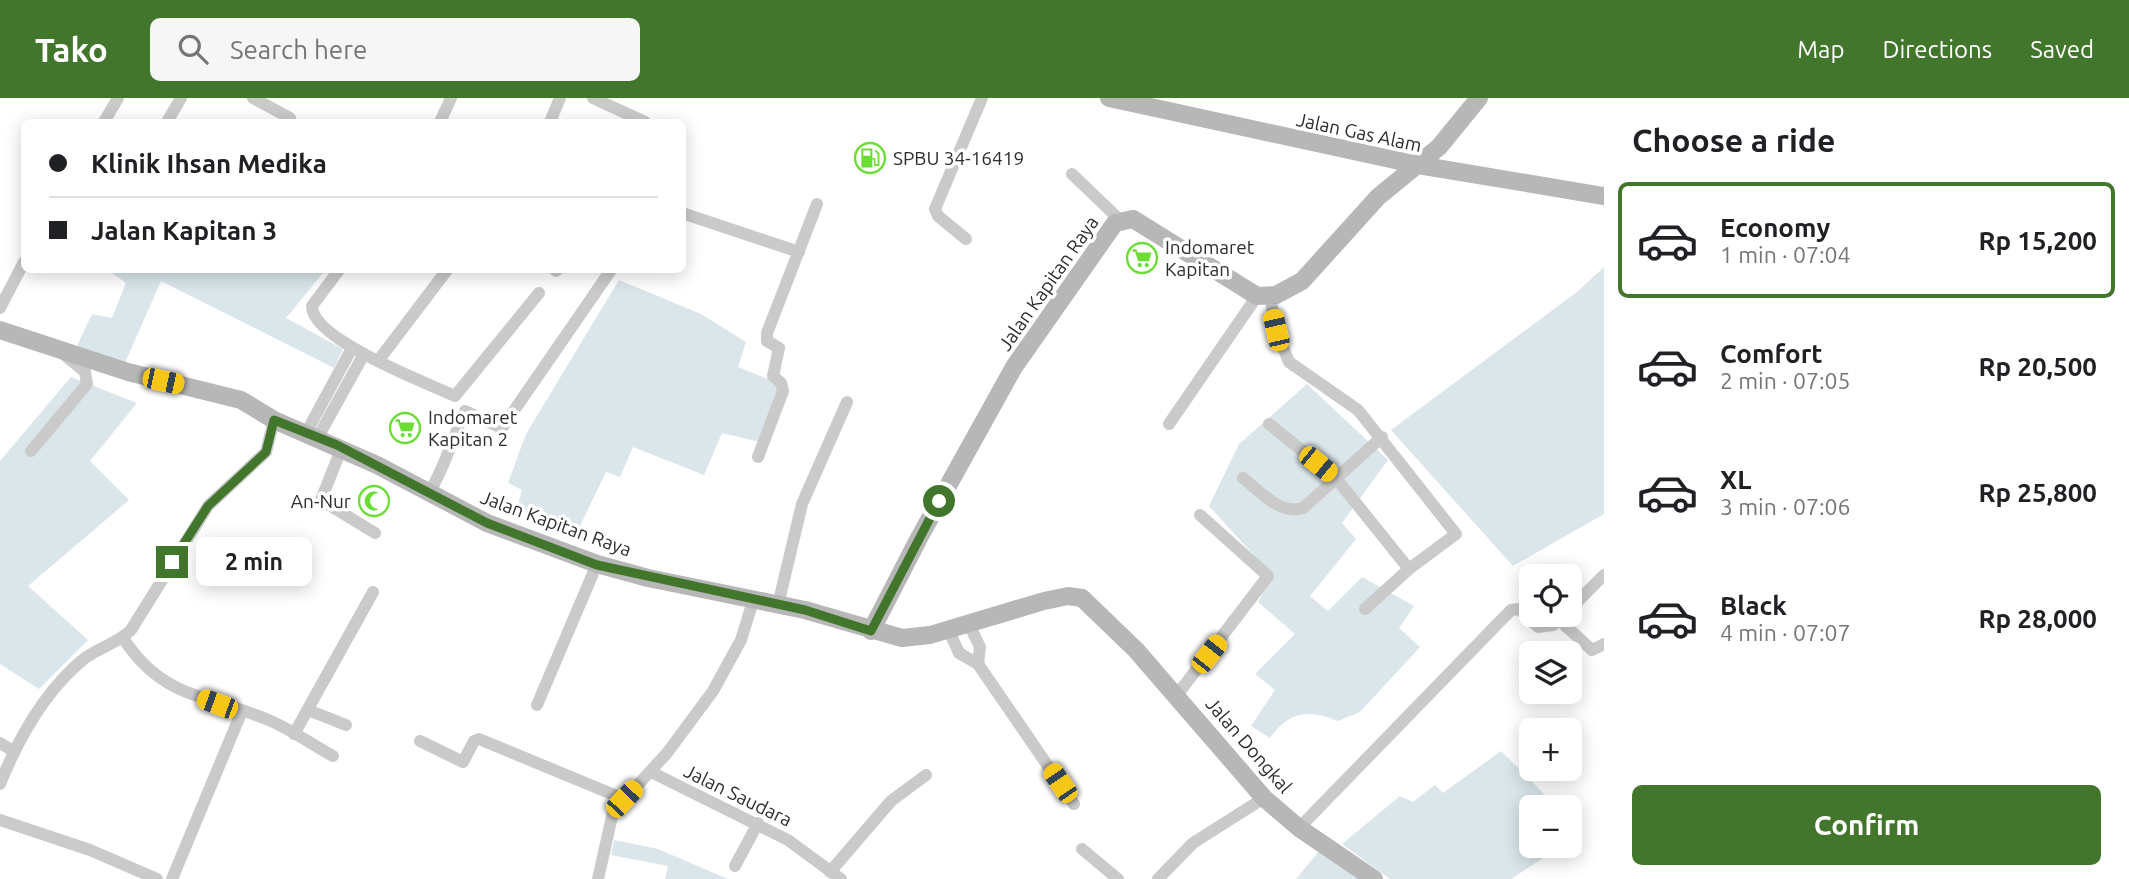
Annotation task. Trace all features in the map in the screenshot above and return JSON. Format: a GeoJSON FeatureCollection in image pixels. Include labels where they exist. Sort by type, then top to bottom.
{"type":"FeatureCollection","features":[{"type":"Feature","properties":{"kind":"street"},"geometry":{"type":"LineString","coordinates":[[106,119],[118,98]]}},
{"type":"Feature","properties":{"kind":"street"},"geometry":{"type":"LineString","coordinates":[[169,119],[181,98]]}},
{"type":"Feature","properties":{"kind":"street"},"geometry":{"type":"LineString","coordinates":[[253,98],[290,118]]}},
{"type":"Feature","properties":{"kind":"street"},"geometry":{"type":"LineString","coordinates":[[441,119],[451,98]]}},
{"type":"Feature","properties":{"kind":"street"},"geometry":{"type":"LineString","coordinates":[[551,119],[560,98]]}},
{"type":"Feature","properties":{"kind":"street"},"geometry":{"type":"LineString","coordinates":[[593,98],[638,119]]}},
{"type":"Feature","properties":{"kind":"street"},"geometry":{"type":"LineString","coordinates":[[966,239],[938,216],[935,209],[982,98]]}},
{"type":"Feature","properties":{"kind":"street","name":"Jalan Gas Alam"},"geometry":{"type":"LineString","coordinates":[[1109,98],[1418,165],[1604,196]]}},
{"type":"Feature","properties":{"kind":"street"},"geometry":{"type":"LineString","coordinates":[[1169,424],[1263,296],[1286,292],[1302,281],[1371,203],[1418,165],[1457,128],[1479,98]]}},
{"type":"Feature","properties":{"kind":"street"},"geometry":{"type":"LineString","coordinates":[[1072,174],[1120,220]]}},
{"type":"Feature","properties":{"kind":"street"},"geometry":{"type":"LineString","coordinates":[[758,457],[783,391],[781,383],[773,376],[779,348],[766,337],[817,204]]}},
{"type":"Feature","properties":{"kind":"street"},"geometry":{"type":"LineString","coordinates":[[686,214],[799,252]]}},
{"type":"Feature","properties":{"kind":"street","name":"Jalan Kapitan Raya"},"geometry":{"type":"LineString","coordinates":[[871,631],[912,550],[1014,367],[1099,243],[1120,220],[1133,219],[1144,224],[1263,296]]}},
{"type":"Feature","properties":{"kind":"street"},"geometry":{"type":"LineString","coordinates":[[0,308],[21,268]]}},
{"type":"Feature","properties":{"kind":"street"},"geometry":{"type":"LineString","coordinates":[[337,273],[315,300],[312,312],[358,351],[455,396],[539,293]]}},
{"type":"Feature","properties":{"kind":"street"},"geometry":{"type":"LineString","coordinates":[[377,361],[445,273]]}},
{"type":"Feature","properties":{"kind":"street"},"geometry":{"type":"LineString","coordinates":[[429,493],[444,468],[446,454],[465,411],[502,428],[609,273]]}},
{"type":"Feature","properties":{"kind":"street"},"geometry":{"type":"LineString","coordinates":[[1263,296],[1289,362],[1358,411],[1455,534],[1409,569],[1365,609]]}},
{"type":"Feature","properties":{"kind":"street","name":"Jalan Kapitan Raya"},"geometry":{"type":"LineString","coordinates":[[0,330],[128,372],[240,400],[274,420],[342,447],[487,523],[597,565],[778,605]]}},
{"type":"Feature","properties":{"kind":"street"},"geometry":{"type":"LineString","coordinates":[[31,451],[88,384],[85,372],[58,350]]}},
{"type":"Feature","properties":{"kind":"street"},"geometry":{"type":"LineString","coordinates":[[312,435],[358,351]]}},
{"type":"Feature","properties":{"kind":"street"},"geometry":{"type":"LineString","coordinates":[[778,605],[802,504],[847,402]]}},
{"type":"Feature","properties":{"kind":"street"},"geometry":{"type":"LineString","coordinates":[[0,784],[13,751],[43,705],[66,677],[95,651],[123,638],[138,621],[208,506],[266,452],[274,420]]}},
{"type":"Feature","properties":{"kind":"street"},"geometry":{"type":"LineString","coordinates":[[1269,424],[1335,477],[1409,569]]}},
{"type":"Feature","properties":{"kind":"street"},"geometry":{"type":"LineString","coordinates":[[1243,478],[1281,508],[1293,511],[1303,508],[1381,437]]}},
{"type":"Feature","properties":{"kind":"street"},"geometry":{"type":"LineString","coordinates":[[342,447],[321,500],[375,533]]}},
{"type":"Feature","properties":{"kind":"street"},"geometry":{"type":"LineString","coordinates":[[1177,695],[1268,576],[1200,515]]}},
{"type":"Feature","properties":{"kind":"street"},"geometry":{"type":"LineString","coordinates":[[537,705],[597,565]]}},
{"type":"Feature","properties":{"kind":"street"},"geometry":{"type":"LineString","coordinates":[[1582,597],[1604,575]]}},
{"type":"Feature","properties":{"kind":"street"},"geometry":{"type":"LineString","coordinates":[[294,734],[373,592]]}},
{"type":"Feature","properties":{"kind":"street","name":"Jalan Dongkal"},"geometry":{"type":"LineString","coordinates":[[778,605],[828,616],[871,631],[902,638],[948,629],[1057,598],[1082,598],[1177,695],[1264,798],[1298,828],[1374,879]]}},
{"type":"Feature","properties":{"kind":"street"},"geometry":{"type":"LineString","coordinates":[[598,879],[610,819],[624,799],[651,772],[722,677],[741,640],[753,601]]}},
{"type":"Feature","properties":{"kind":"street"},"geometry":{"type":"LineString","coordinates":[[1298,828],[1511,610],[1519,609]]}},
{"type":"Feature","properties":{"kind":"street"},"geometry":{"type":"LineString","coordinates":[[968,622],[981,647],[978,664]]}},
{"type":"Feature","properties":{"kind":"street"},"geometry":{"type":"LineString","coordinates":[[1571,627],[1592,650],[1604,644]]}},
{"type":"Feature","properties":{"kind":"street"},"geometry":{"type":"LineString","coordinates":[[948,629],[959,653],[978,664],[1074,803]]}},
{"type":"Feature","properties":{"kind":"street"},"geometry":{"type":"LineString","coordinates":[[123,638],[138,662],[165,683],[270,720],[333,756]]}},
{"type":"Feature","properties":{"kind":"street"},"geometry":{"type":"LineString","coordinates":[[308,710],[345,725]]}},
{"type":"Feature","properties":{"kind":"street"},"geometry":{"type":"LineString","coordinates":[[172,879],[242,711]]}},
{"type":"Feature","properties":{"kind":"street"},"geometry":{"type":"LineString","coordinates":[[420,741],[463,762],[474,741],[479,739],[624,799]]}},
{"type":"Feature","properties":{"kind":"street"},"geometry":{"type":"LineString","coordinates":[[0,743],[13,751]]}},
{"type":"Feature","properties":{"kind":"street","name":"Jalan Saudara"},"geometry":{"type":"LineString","coordinates":[[651,772],[758,823],[788,840],[836,875]]}},
{"type":"Feature","properties":{"kind":"street"},"geometry":{"type":"LineString","coordinates":[[836,875],[891,801],[926,775]]}},
{"type":"Feature","properties":{"kind":"street"},"geometry":{"type":"LineString","coordinates":[[1158,879],[1193,843],[1264,798]]}},
{"type":"Feature","properties":{"kind":"street"},"geometry":{"type":"LineString","coordinates":[[0,820],[90,850],[157,879]]}},
{"type":"Feature","properties":{"kind":"street"},"geometry":{"type":"LineString","coordinates":[[735,866],[758,823]]}},
{"type":"Feature","properties":{"kind":"street"},"geometry":{"type":"LineString","coordinates":[[1082,849],[1118,879]]}},
{"type":"Feature","properties":{"kind":"shaded area"},"geometry":{"type":"Polygon","coordinates":[[[1604,267],[1604,514],[1513,566],[1391,430],[1577,292],[1604,267]]]}},
{"type":"Feature","properties":{"kind":"shaded area"},"geometry":{"type":"Polygon","coordinates":[[[112,273],[323,273],[286,318],[343,349],[334,368],[161,281],[124,365],[75,350],[92,314],[112,318],[126,283],[112,273]]]}},
{"type":"Feature","properties":{"kind":"shaded area"},"geometry":{"type":"Polygon","coordinates":[[[619,280],[701,314],[746,342],[738,367],[787,387],[768,444],[722,433],[704,475],[633,447],[620,477],[606,472],[578,530],[517,508],[522,490],[508,483],[526,434],[619,280]]]}},
{"type":"Feature","properties":{"kind":"shaded area"},"geometry":{"type":"Polygon","coordinates":[[[71,377],[137,403],[90,461],[129,500],[28,586],[88,640],[39,689],[0,664],[0,461],[71,377]]]}},
{"type":"Feature","properties":{"kind":"shaded area"},"geometry":{"type":"Polygon","coordinates":[[[1307,384],[1388,460],[1342,523],[1356,539],[1310,596],[1328,611],[1362,577],[1414,606],[1399,628],[1420,647],[1360,712],[1338,721],[1317,715],[1300,715],[1284,722],[1270,738],[1251,726],[1275,690],[1255,674],[1295,634],[1258,602],[1272,575],[1209,506],[1239,444],[1307,384]]]}},
{"type":"Feature","properties":{"kind":"shaded area"},"geometry":{"type":"Polygon","coordinates":[[[1501,751],[1519,769],[1519,781],[1531,781],[1545,795],[1519,795],[1519,858],[1543,858],[1511,879],[1390,879],[1342,844],[1400,796],[1413,802],[1435,785],[1443,793],[1501,751]]]}},
{"type":"Feature","properties":{"kind":"shaded area"},"geometry":{"type":"Polygon","coordinates":[[[614,840],[658,849],[728,879],[665,879],[668,866],[611,855],[614,840]]]}},
{"type":"Feature","properties":{"kind":"shaded area"},"geometry":{"type":"Polygon","coordinates":[[[1320,850],[1363,879],[1296,879],[1320,850]]]}},
{"type":"Feature","properties":{"kind":"place","name":"SPBU 34-16419"},"geometry":{"type":"Point","coordinates":[870,158]}},
{"type":"Feature","properties":{"kind":"place","name":"Indomaret Kapitan"},"geometry":{"type":"Point","coordinates":[1142,258]}},
{"type":"Feature","properties":{"kind":"place","name":"Indomaret Kapitan 2"},"geometry":{"type":"Point","coordinates":[405,428]}},
{"type":"Feature","properties":{"kind":"place","name":"An-Nur"},"geometry":{"type":"Point","coordinates":[374,501]}},
{"type":"Feature","properties":{"kind":"route"},"geometry":{"type":"LineString","coordinates":[[172,562],[208,506],[266,452],[274,420],[337,445],[487,523],[597,565],[697,589],[805,610],[871,631],[939,501]]}}]}
